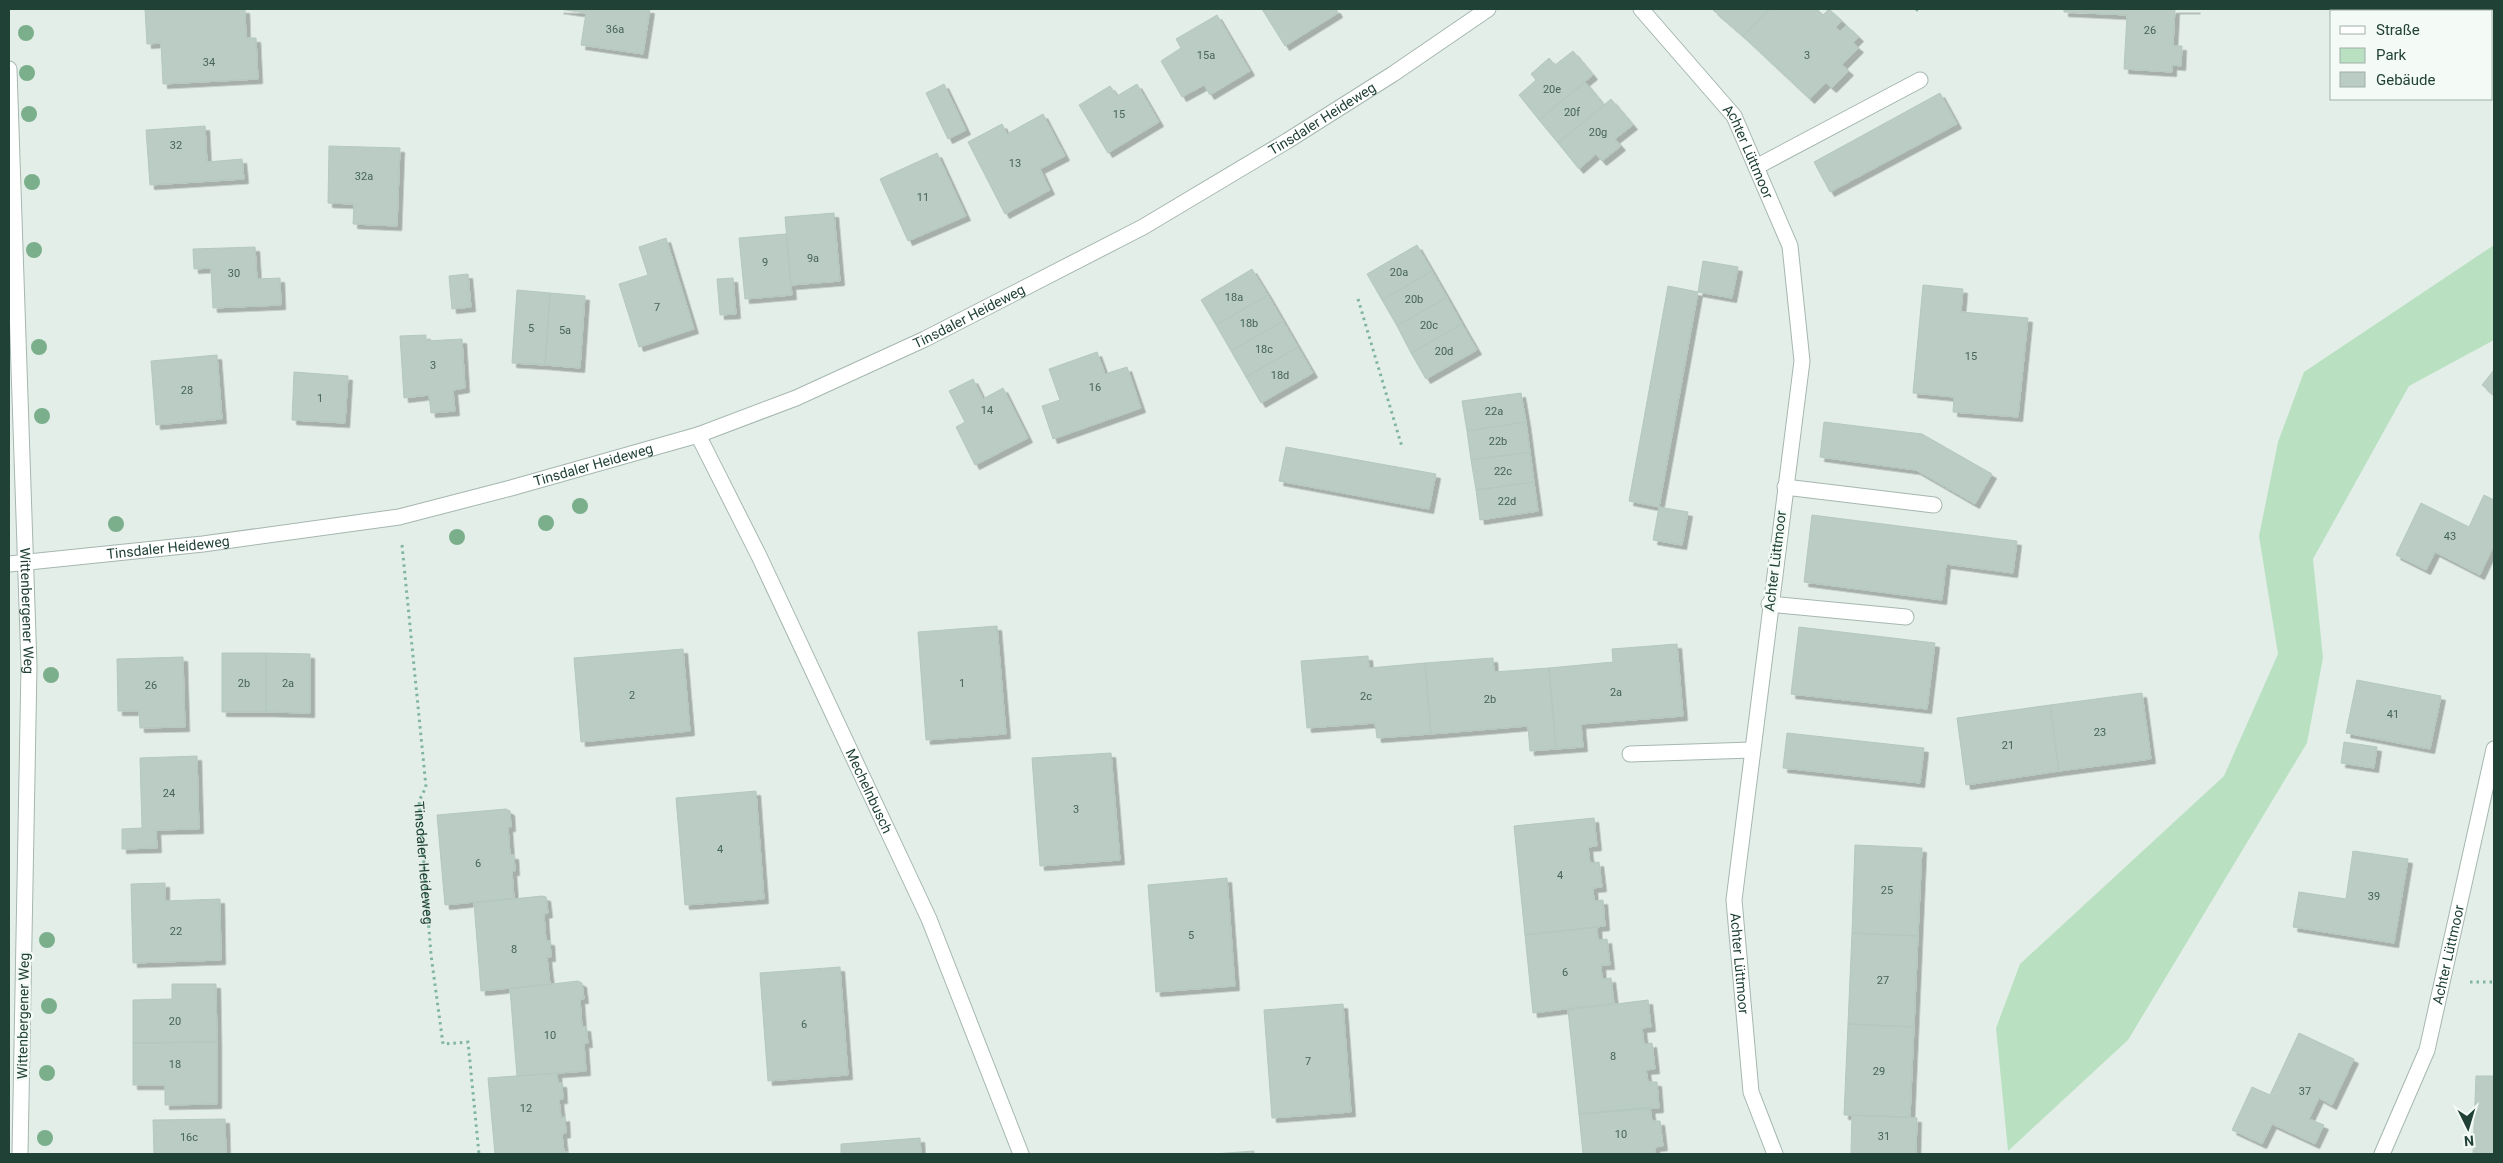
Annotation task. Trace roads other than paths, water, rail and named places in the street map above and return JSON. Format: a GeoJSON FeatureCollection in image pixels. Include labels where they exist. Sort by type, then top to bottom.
{"type":"FeatureCollection","features":[{"type":"Feature","properties":{"kind":"street","name":"Tinsdaler Heideweg"},"geometry":{"type":"LineString","coordinates":[[9,564],[203,544],[399,517],[520,486],[698,435],[796,398],[925,339],[1143,227],[1287,141],[1393,74],[1488,9]]}},
{"type":"Feature","properties":{"kind":"street","name":"Achter Lüttmoor"},"geometry":{"type":"LineString","coordinates":[[1641,9],[1734,116],[1790,246],[1802,361],[1769,604],[1734,900],[1751,1092],[1776,1154]]}},
{"type":"Feature","properties":{"kind":"street","name":"Wittenbergener Weg"},"geometry":{"type":"LineString","coordinates":[[9,69],[29,666],[20,1154]]}},
{"type":"Feature","properties":{"kind":"street"},"geometry":{"type":"LineString","coordinates":[[1756,167],[1920,80]]}},
{"type":"Feature","properties":{"kind":"street","name":"Mechelnbusch"},"geometry":{"type":"LineString","coordinates":[[698,435],[759,556],[929,919],[1021,1154]]}},
{"type":"Feature","properties":{"kind":"street"},"geometry":{"type":"LineString","coordinates":[[1785,487],[1934,505]]}},
{"type":"Feature","properties":{"kind":"street"},"geometry":{"type":"LineString","coordinates":[[1769,604],[1906,617]]}},
{"type":"Feature","properties":{"kind":"street","name":"Achter Lüttmoor"},"geometry":{"type":"LineString","coordinates":[[2382,1154],[2427,1050],[2494,749]]}},
{"type":"Feature","properties":{"kind":"street"},"geometry":{"type":"LineString","coordinates":[[1630,754],[1752,750]]}}]}
